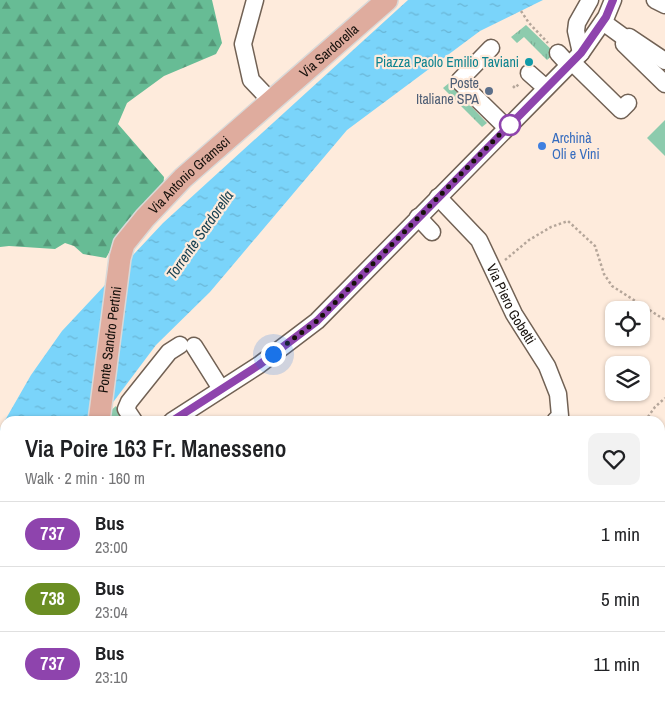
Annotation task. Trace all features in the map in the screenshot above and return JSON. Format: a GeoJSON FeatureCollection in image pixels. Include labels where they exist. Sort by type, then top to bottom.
{"type":"FeatureCollection","features":[{"type":"Feature","properties":{"kind":"main road","name":"Via Sardorella"},"geometry":{"type":"LineString","coordinates":[[271,101],[387,0]]}},
{"type":"Feature","properties":{"kind":"main road","name":"Via Antonio Gramsci"},"geometry":{"type":"LineString","coordinates":[[120,258],[124,244],[164,197],[271,101]]}},
{"type":"Feature","properties":{"kind":"main road","name":"Ponte Sandro Pertini"},"geometry":{"type":"LineString","coordinates":[[99,416],[120,258]]}},
{"type":"Feature","properties":{"kind":"street"},"geometry":{"type":"LineString","coordinates":[[255,0],[243,44],[251,80],[271,101]]}},
{"type":"Feature","properties":{"kind":"street"},"geometry":{"type":"LineString","coordinates":[[574,60],[578,23],[590,0]]}},
{"type":"Feature","properties":{"kind":"street"},"geometry":{"type":"LineString","coordinates":[[180,416],[259,365],[317,321],[574,60],[602,22],[613,0]]}},
{"type":"Feature","properties":{"kind":"street"},"geometry":{"type":"LineString","coordinates":[[655,0],[665,5]]}},
{"type":"Feature","properties":{"kind":"street"},"geometry":{"type":"LineString","coordinates":[[602,22],[625,38],[629,38],[655,60],[665,84]]}},
{"type":"Feature","properties":{"kind":"street"},"geometry":{"type":"LineString","coordinates":[[491,48],[459,81],[507,128]]}},
{"type":"Feature","properties":{"kind":"street"},"geometry":{"type":"LineString","coordinates":[[558,53],[574,60],[621,110],[628,103]]}},
{"type":"Feature","properties":{"kind":"street"},"geometry":{"type":"LineString","coordinates":[[529,73],[546,88]]}},
{"type":"Feature","properties":{"kind":"street","name":"Via Piero Gobetti"},"geometry":{"type":"LineString","coordinates":[[438,197],[481,244],[514,314],[547,366],[558,394],[560,416]]}},
{"type":"Feature","properties":{"kind":"street"},"geometry":{"type":"LineString","coordinates":[[418,217],[432,232]]}},
{"type":"Feature","properties":{"kind":"street"},"geometry":{"type":"LineString","coordinates":[[131,416],[126,409],[129,402],[169,352],[187,345],[221,390]]}},
{"type":"Feature","properties":{"kind":"path"},"geometry":{"type":"LineString","coordinates":[[521,11],[528,23],[558,53]]}},
{"type":"Feature","properties":{"kind":"path"},"geometry":{"type":"LineString","coordinates":[[481,244],[506,261],[529,240],[551,227],[568,221],[595,246],[604,274],[612,286],[665,320]]}},
{"type":"Feature","properties":{"kind":"path"},"geometry":{"type":"LineString","coordinates":[[649,416],[665,398]]}},
{"type":"Feature","properties":{"kind":"green space"},"geometry":{"type":"Polygon","coordinates":[[[0,0],[212,0],[222,43],[216,54],[164,76],[127,103],[118,124],[164,177],[163,189],[119,235],[106,258],[83,254],[74,246],[65,243],[55,249],[0,247],[0,0]]]}},
{"type":"Feature","properties":{"kind":"green space"},"geometry":{"type":"Polygon","coordinates":[[[526,25],[555,53],[547,60],[524,37],[517,43],[511,37],[526,25]]]}},
{"type":"Feature","properties":{"kind":"green space"},"geometry":{"type":"Polygon","coordinates":[[[449,83],[487,123],[482,127],[443,88],[449,83]]]}},
{"type":"Feature","properties":{"kind":"green space"},"geometry":{"type":"Polygon","coordinates":[[[665,120],[665,156],[647,138],[665,120]]]}},
{"type":"Feature","properties":{"kind":"green space"},"geometry":{"type":"Polygon","coordinates":[[[116,406],[123,416],[109,416],[109,412],[116,406]]]}},
{"type":"Feature","properties":{"kind":"water","name":"Torrente Sardorella"},"geometry":{"type":"Polygon","coordinates":[[[408,0],[543,0],[480,31],[347,130],[210,292],[156,345],[114,401],[98,416],[7,416],[31,375],[62,331],[163,223],[408,0]]]}},
{"type":"Feature","properties":{"kind":"bus line","name":"737"},"geometry":{"type":"LineString","coordinates":[[180,416],[259,365],[317,321],[581,53],[606,17],[613,0]]}},
{"type":"Feature","properties":{"kind":"place","name":"Piazza Paolo Emilio Taviani"},"geometry":{"type":"Point","coordinates":[529,62]}},
{"type":"Feature","properties":{"kind":"place","name":"Poste Italiane SPA"},"geometry":{"type":"Point","coordinates":[489,91]}},
{"type":"Feature","properties":{"kind":"place","name":"Archinà Oli e Vini"},"geometry":{"type":"Point","coordinates":[542,146]}},
{"type":"Feature","properties":{"kind":"route"},"geometry":{"type":"LineString","coordinates":[[273,354],[317,321],[512,122],[510,125]]}}]}
